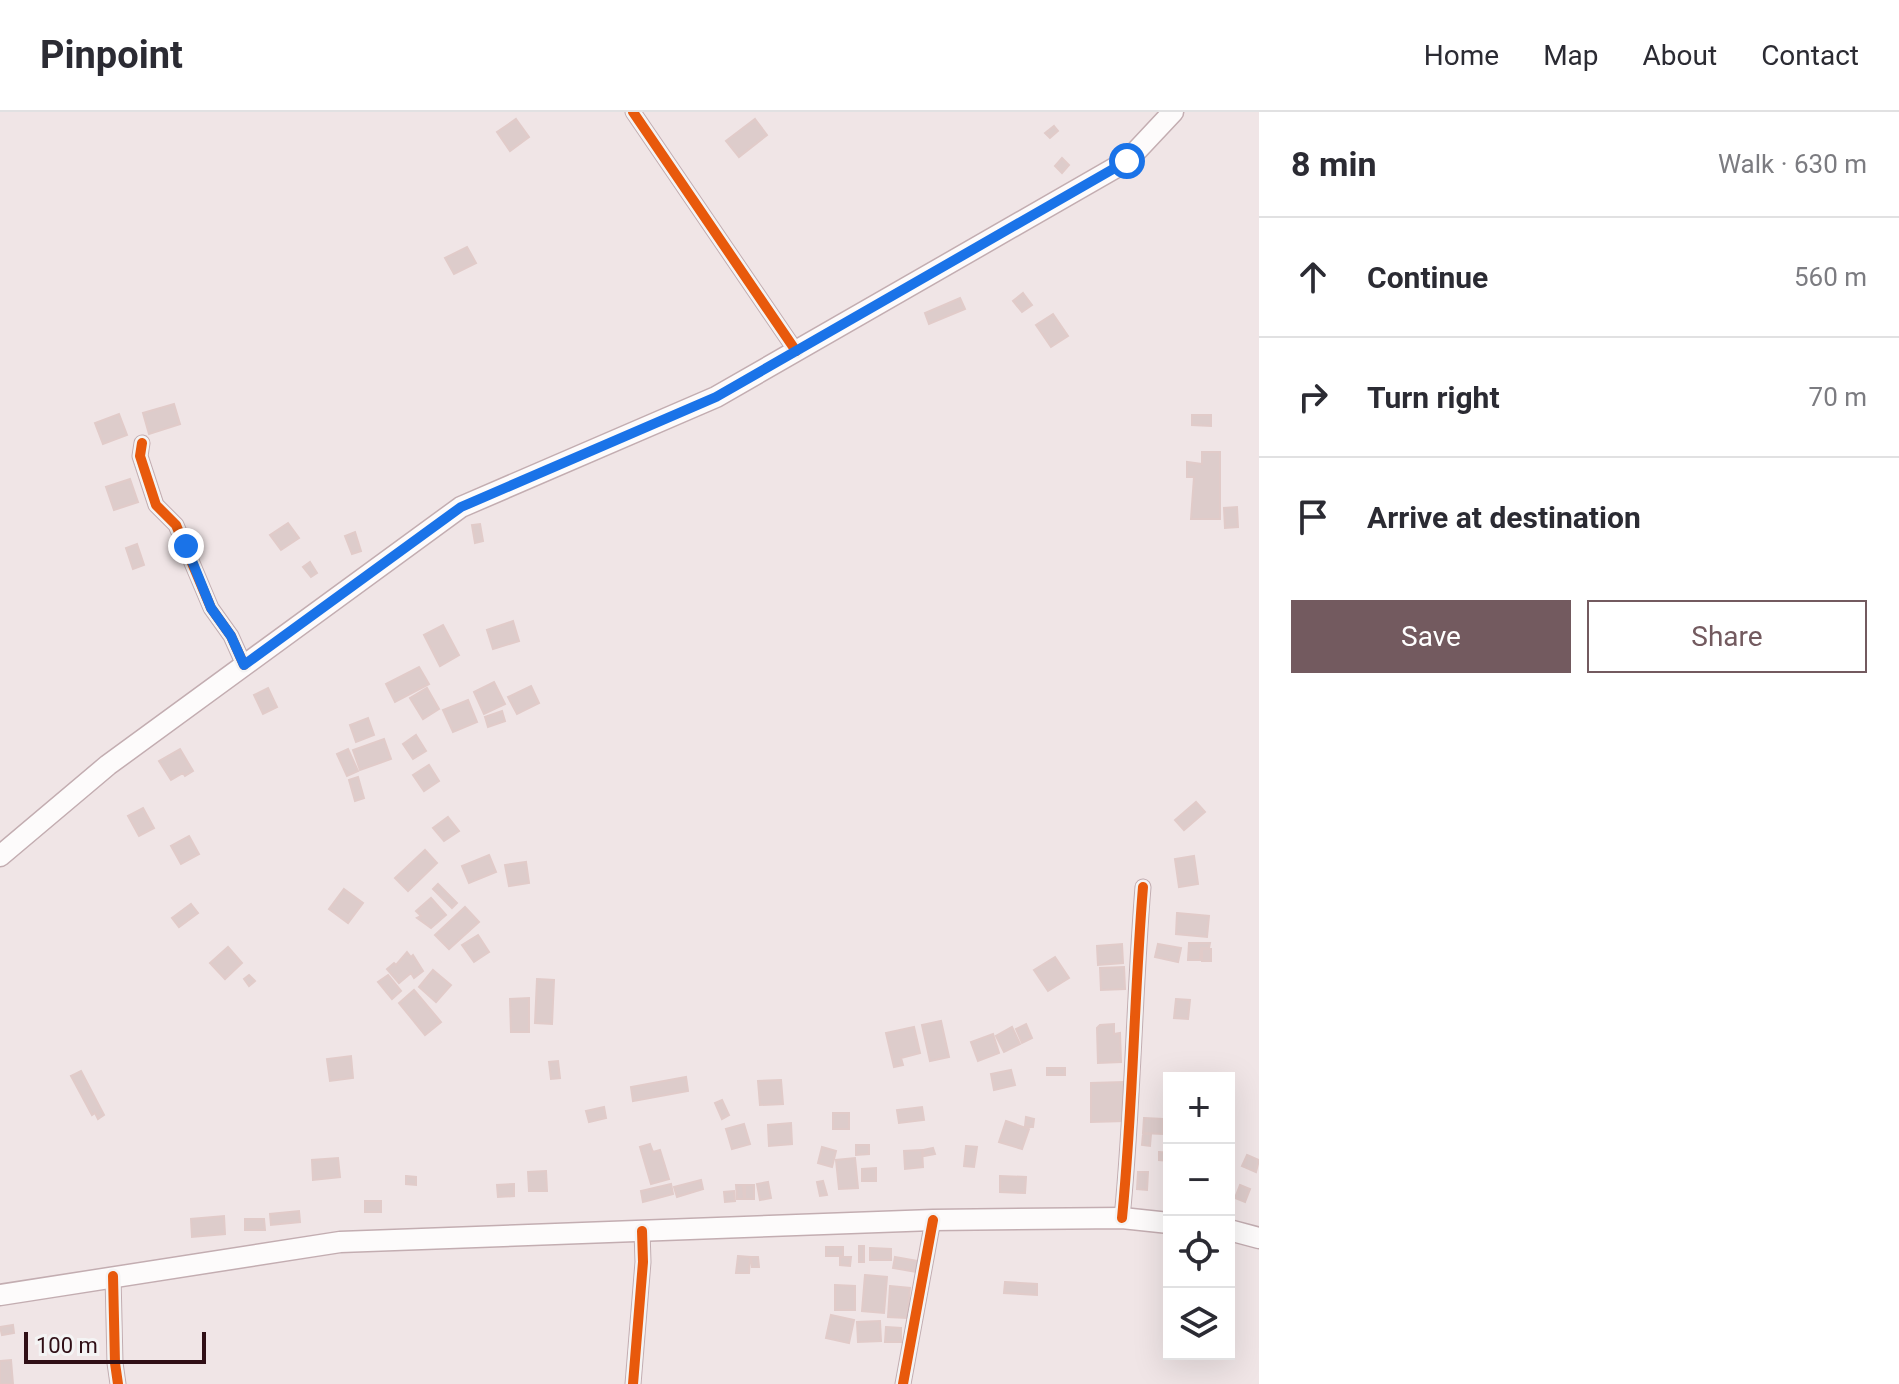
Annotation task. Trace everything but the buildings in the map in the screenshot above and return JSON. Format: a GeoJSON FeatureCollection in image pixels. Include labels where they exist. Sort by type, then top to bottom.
{"type":"FeatureCollection","features":[{"type":"Feature","properties":{"kind":"main road"},"geometry":{"type":"LineString","coordinates":[[0,856],[108,765],[461,507],[716,397],[1127,161],[1173,112]]}},
{"type":"Feature","properties":{"kind":"main road"},"geometry":{"type":"LineString","coordinates":[[0,1295],[340,1242],[933,1220],[1122,1218],[1163,1222]]}},
{"type":"Feature","properties":{"kind":"main road"},"geometry":{"type":"LineString","coordinates":[[1235,1232],[1259,1238]]}},
{"type":"Feature","properties":{"kind":"street"},"geometry":{"type":"LineString","coordinates":[[633,112],[796,351]]}},
{"type":"Feature","properties":{"kind":"street"},"geometry":{"type":"LineString","coordinates":[[142,443],[140,456],[156,505],[176,525],[211,608],[231,636],[244,665]]}},
{"type":"Feature","properties":{"kind":"street"},"geometry":{"type":"LineString","coordinates":[[1122,1218],[1128,1161],[1134,989],[1143,887]]}},
{"type":"Feature","properties":{"kind":"street"},"geometry":{"type":"LineString","coordinates":[[903,1384],[933,1220]]}},
{"type":"Feature","properties":{"kind":"street"},"geometry":{"type":"LineString","coordinates":[[633,1384],[643,1262],[642,1231]]}},
{"type":"Feature","properties":{"kind":"street"},"geometry":{"type":"LineString","coordinates":[[113,1276],[118,1384]]}},
{"type":"Feature","properties":{"kind":"cycle path"},"geometry":{"type":"LineString","coordinates":[[633,112],[796,351]]}},
{"type":"Feature","properties":{"kind":"cycle path"},"geometry":{"type":"LineString","coordinates":[[142,443],[140,456],[156,505],[176,525],[211,608],[231,636],[244,665]]}},
{"type":"Feature","properties":{"kind":"cycle path"},"geometry":{"type":"LineString","coordinates":[[1122,1218],[1143,887]]}},
{"type":"Feature","properties":{"kind":"cycle path"},"geometry":{"type":"LineString","coordinates":[[903,1384],[933,1220]]}},
{"type":"Feature","properties":{"kind":"cycle path"},"geometry":{"type":"LineString","coordinates":[[633,1384],[643,1262],[642,1231]]}},
{"type":"Feature","properties":{"kind":"cycle path"},"geometry":{"type":"LineString","coordinates":[[113,1276],[118,1384]]}},
{"type":"Feature","properties":{"kind":"route"},"geometry":{"type":"LineString","coordinates":[[186,546],[211,608],[231,636],[244,665],[461,507],[716,397],[1127,161]]}}]}
